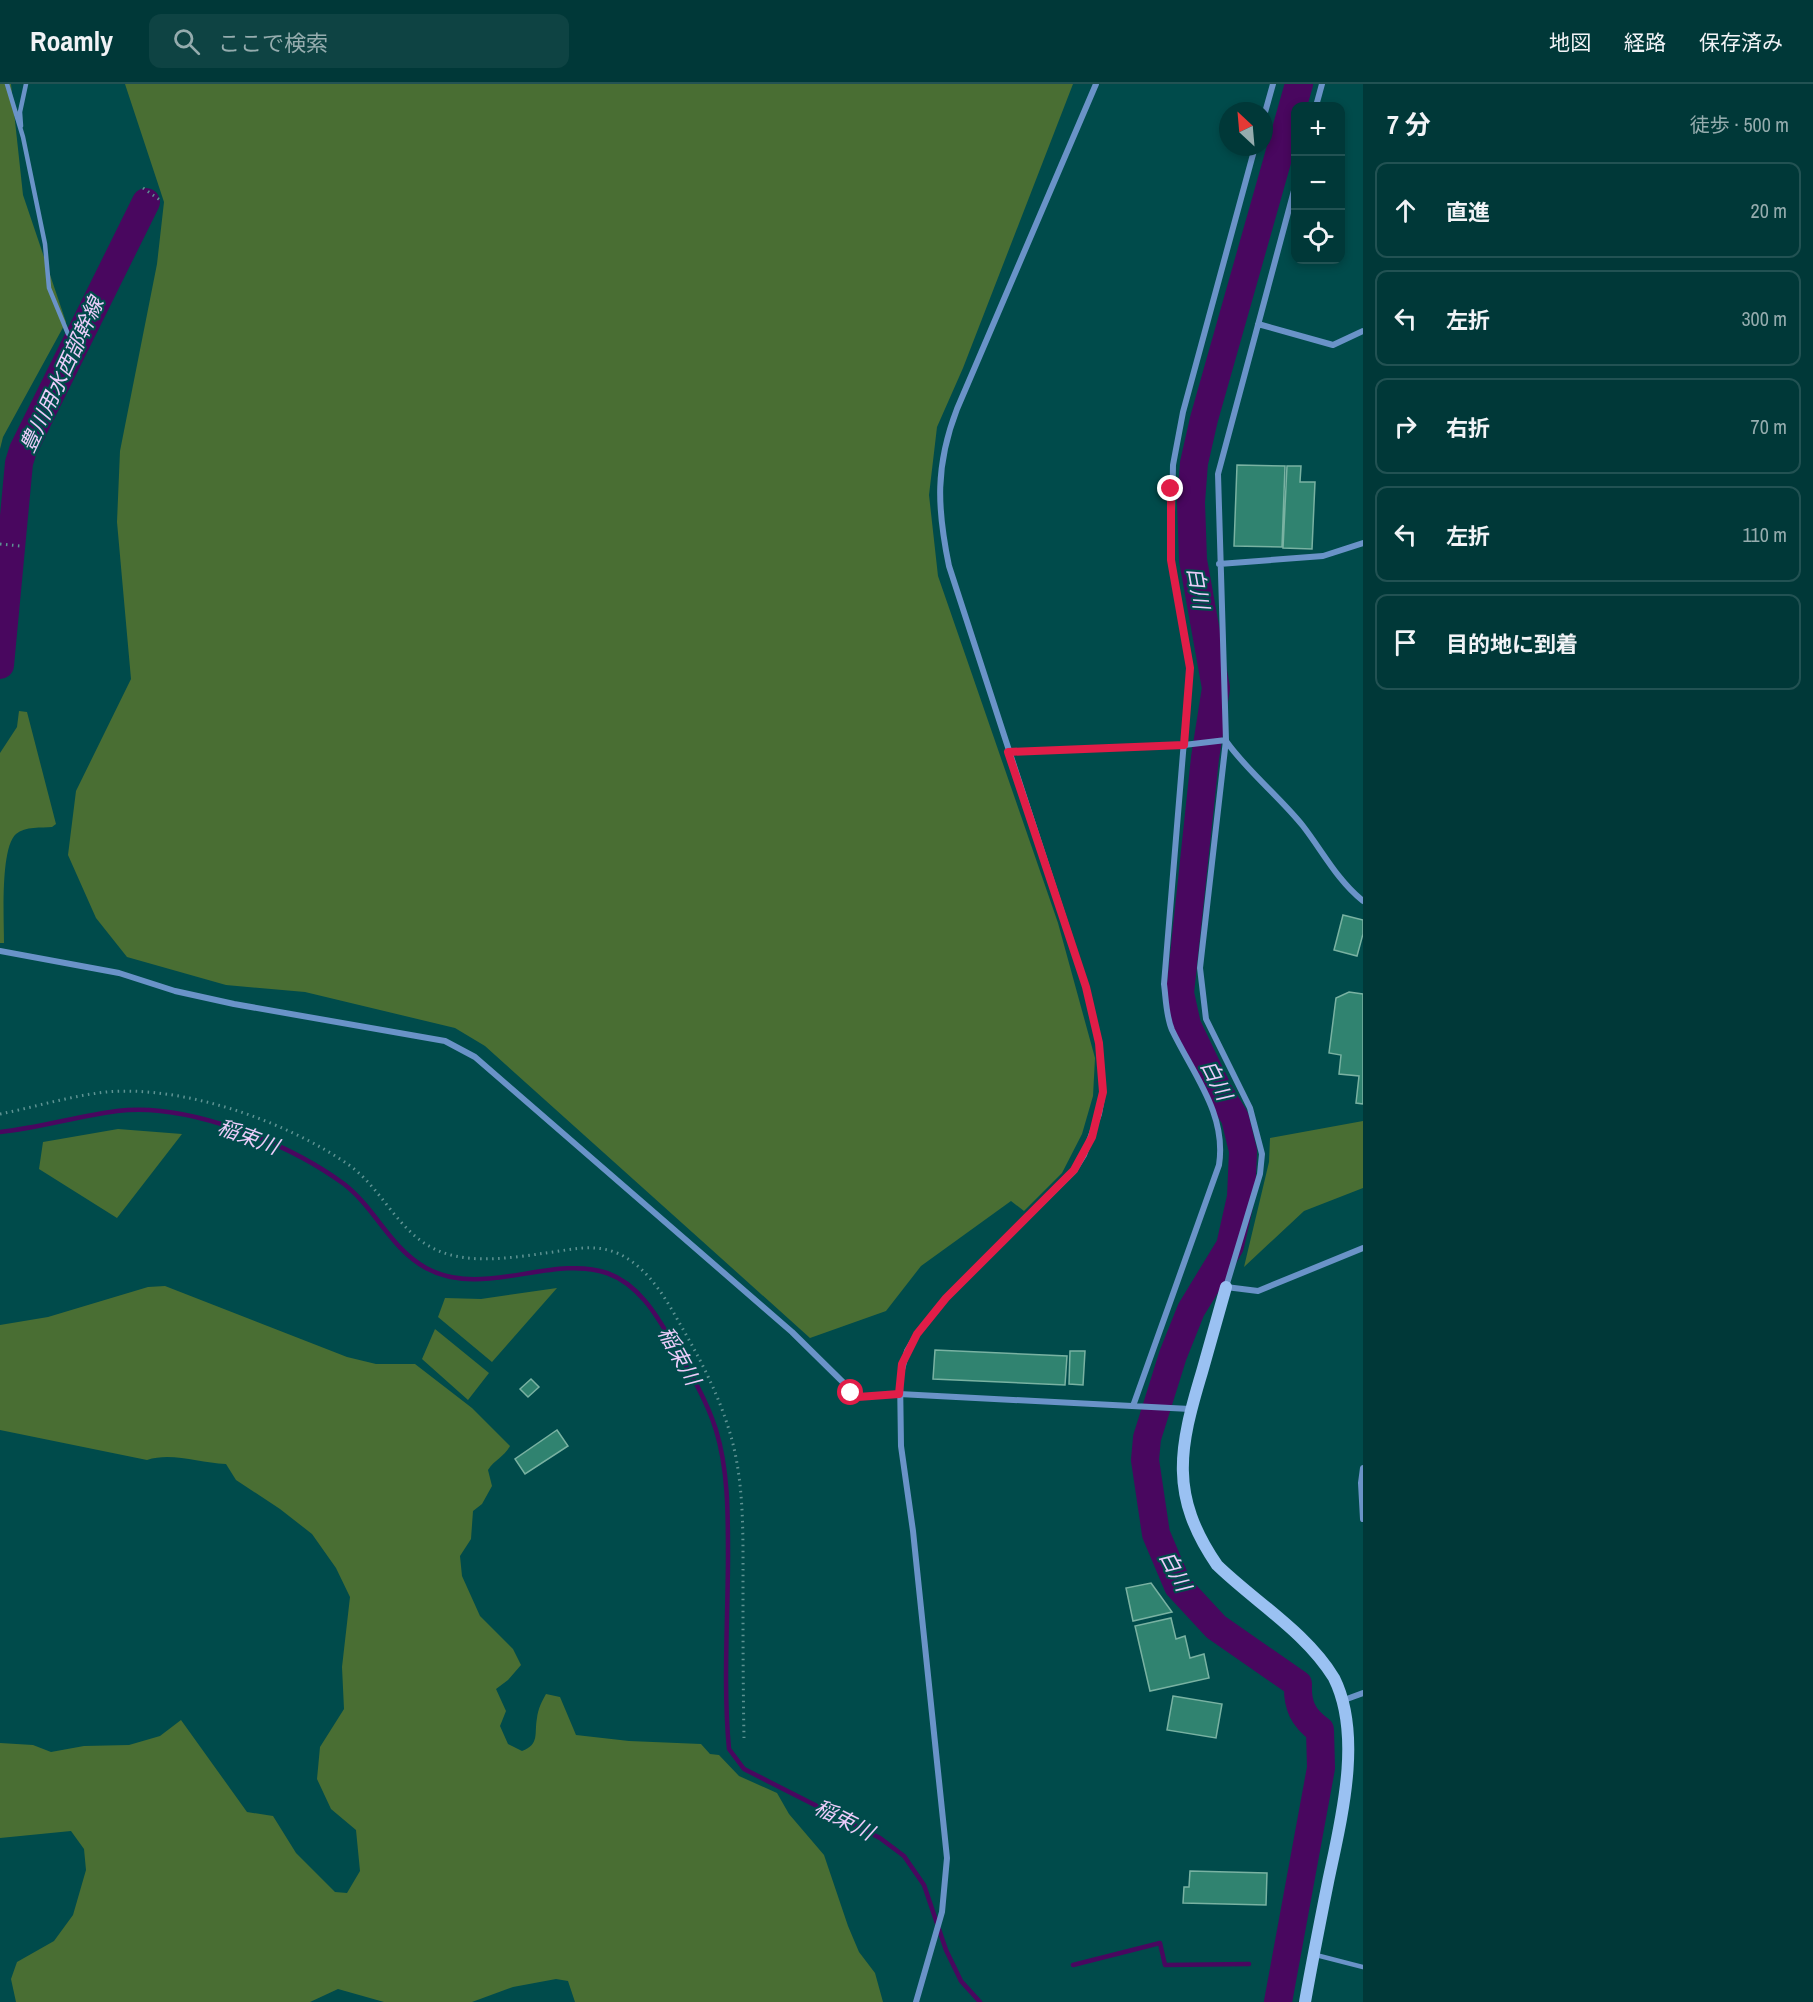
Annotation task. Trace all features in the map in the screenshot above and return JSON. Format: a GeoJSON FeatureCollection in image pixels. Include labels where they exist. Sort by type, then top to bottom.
{"type":"FeatureCollection","features":[{"type":"Feature","properties":{"kind":"street"},"geometry":{"type":"LineString","coordinates":[[916,2002],[942,1912],[947,1858],[913,1531],[901,1446],[899,1394],[902,1364],[917,1334],[946,1298],[1074,1170],[1092,1137],[1103,1092],[1099,1043],[1086,987],[949,566],[940,523],[940,474],[943,452],[957,409],[1095,84]]}},
{"type":"Feature","properties":{"kind":"street"},"geometry":{"type":"LineString","coordinates":[[1268,102],[1273,84]]}},
{"type":"Feature","properties":{"kind":"street"},"geometry":{"type":"LineString","coordinates":[[1317,102],[1322,84]]}},
{"type":"Feature","properties":{"kind":"street"},"geometry":{"type":"LineString","coordinates":[[1133,1406],[1219,1165],[1222,1146],[1214,1112],[1171,1029],[1164,984],[1190,668],[1171,560],[1173,465],[1183,412],[1254,156]]}},
{"type":"Feature","properties":{"kind":"street"},"geometry":{"type":"LineString","coordinates":[[1291,202],[1218,474],[1226,740],[1200,968],[1206,1018],[1215,1041],[1251,1108],[1262,1154],[1260,1174],[1190,1409],[1182,1452],[1182,1475],[1188,1509],[1204,1546],[1216,1565],[1320,1657],[1335,1679],[1344,1700],[1351,1731],[1345,1800],[1305,2002]]}},
{"type":"Feature","properties":{"kind":"street"},"geometry":{"type":"LineString","coordinates":[[1258,324],[1333,345],[1363,331]]}},
{"type":"Feature","properties":{"kind":"street"},"geometry":{"type":"LineString","coordinates":[[1219,564],[1323,556],[1363,543]]}},
{"type":"Feature","properties":{"kind":"street"},"geometry":{"type":"LineString","coordinates":[[1008,752],[1184,745],[1226,740]]}},
{"type":"Feature","properties":{"kind":"street"},"geometry":{"type":"LineString","coordinates":[[1226,740],[1242,764],[1302,825],[1339,878],[1363,901]]}},
{"type":"Feature","properties":{"kind":"street"},"geometry":{"type":"LineString","coordinates":[[0,951],[119,973],[175,991],[234,1004],[445,1041],[475,1057],[792,1332],[851,1393],[858,1397],[899,1394],[1190,1409]]}},
{"type":"Feature","properties":{"kind":"street"},"geometry":{"type":"LineString","coordinates":[[1226,1287],[1258,1291],[1363,1248]]}},
{"type":"Feature","properties":{"kind":"street"},"geometry":{"type":"LineString","coordinates":[[1363,1468],[1360,1484],[1363,1519]]}},
{"type":"Feature","properties":{"kind":"street"},"geometry":{"type":"LineString","coordinates":[[1344,1700],[1363,1693]]}},
{"type":"Feature","properties":{"kind":"lane"},"geometry":{"type":"LineString","coordinates":[[7,84],[23,137]]}},
{"type":"Feature","properties":{"kind":"lane"},"geometry":{"type":"LineString","coordinates":[[26,84],[20,111],[23,137],[45,244],[49,288],[68,334]]}},
{"type":"Feature","properties":{"kind":"lane"},"geometry":{"type":"LineString","coordinates":[[1313,1954],[1363,1967]]}},
{"type":"Feature","properties":{"kind":"path"},"geometry":{"type":"LineString","coordinates":[[143,188],[160,200]]}},
{"type":"Feature","properties":{"kind":"path"},"geometry":{"type":"LineString","coordinates":[[0,544],[20,546]]}},
{"type":"Feature","properties":{"kind":"path"},"geometry":{"type":"LineString","coordinates":[[0,1114],[105,1092],[143,1092],[188,1098],[276,1124],[316,1145],[363,1176],[421,1241],[451,1256],[483,1258],[589,1247],[617,1253],[643,1270],[669,1304],[702,1362],[724,1415],[734,1451],[742,1514],[744,1738]]}},
{"type":"Feature","properties":{"kind":"green space"},"geometry":{"type":"Polygon","coordinates":[[[0,84],[11,84],[23,195],[66,322],[3,437],[0,449],[0,84]]]}},
{"type":"Feature","properties":{"kind":"green space"},"geometry":{"type":"Polygon","coordinates":[[[125,84],[1073,84],[963,368],[937,427],[929,495],[938,576],[1058,923],[1095,1058],[1093,1096],[1082,1134],[1062,1173],[1024,1211],[1011,1201],[921,1266],[886,1311],[810,1338],[485,1046],[455,1028],[305,992],[226,985],[127,957],[96,918],[68,855],[76,791],[131,679],[117,522],[120,451],[157,264],[164,202],[125,84]]]}},
{"type":"Feature","properties":{"kind":"green space"},"geometry":{"type":"Polygon","coordinates":[[[19,711],[27,712],[56,824],[52,827],[20,831],[11,842],[5,869],[4,943],[0,943],[0,753],[17,727],[19,711]]]}},
{"type":"Feature","properties":{"kind":"green space"},"geometry":{"type":"Polygon","coordinates":[[[1363,1121],[1363,1188],[1304,1211],[1244,1267],[1269,1162],[1270,1138],[1363,1121]]]}},
{"type":"Feature","properties":{"kind":"green space"},"geometry":{"type":"Polygon","coordinates":[[[118,1129],[182,1134],[117,1218],[39,1169],[43,1142],[118,1129]]]}},
{"type":"Feature","properties":{"kind":"green space"},"geometry":{"type":"Polygon","coordinates":[[[165,1286],[347,1357],[376,1364],[415,1364],[472,1408],[510,1446],[488,1470],[492,1486],[482,1504],[473,1511],[471,1539],[460,1556],[462,1576],[480,1616],[513,1649],[521,1665],[508,1680],[496,1689],[506,1711],[500,1726],[508,1744],[522,1751],[532,1745],[538,1711],[546,1694],[560,1697],[576,1735],[629,1741],[701,1744],[710,1754],[719,1755],[739,1776],[777,1793],[789,1814],[824,1855],[848,1926],[859,1952],[875,1973],[883,2002],[575,2002],[568,1981],[556,1979],[513,1987],[472,2002],[384,2002],[338,1989],[310,2002],[16,2002],[11,1979],[17,1962],[54,1941],[73,1915],[86,1870],[84,1849],[71,1831],[0,1838],[0,1743],[33,1745],[51,1752],[84,1746],[129,1745],[160,1736],[181,1720],[247,1812],[273,1816],[296,1853],[335,1892],[347,1893],[360,1871],[356,1830],[331,1809],[317,1779],[320,1747],[344,1709],[342,1667],[350,1597],[336,1568],[312,1534],[280,1509],[236,1480],[226,1464],[176,1457],[147,1460],[0,1430],[0,1325],[48,1317],[148,1287],[165,1286]]]}},
{"type":"Feature","properties":{"kind":"green space"},"geometry":{"type":"Polygon","coordinates":[[[557,1288],[492,1362],[438,1317],[445,1298],[481,1299],[557,1288]]]}},
{"type":"Feature","properties":{"kind":"green space"},"geometry":{"type":"Polygon","coordinates":[[[435,1329],[489,1373],[468,1400],[422,1359],[435,1329]]]}},
{"type":"Feature","properties":{"kind":"building"},"geometry":{"type":"Polygon","coordinates":[[[1237,465],[1285,466],[1282,547],[1234,546],[1237,465]]]}},
{"type":"Feature","properties":{"kind":"building"},"geometry":{"type":"Polygon","coordinates":[[[1287,466],[1301,466],[1300,482],[1315,482],[1312,549],[1283,548],[1287,466]]]}},
{"type":"Feature","properties":{"kind":"building"},"geometry":{"type":"Polygon","coordinates":[[[1343,915],[1363,920],[1363,934],[1357,956],[1334,950],[1343,915]]]}},
{"type":"Feature","properties":{"kind":"building"},"geometry":{"type":"Polygon","coordinates":[[[1349,992],[1363,994],[1363,1104],[1356,1103],[1359,1076],[1339,1074],[1341,1055],[1329,1053],[1336,998],[1349,992]]]}},
{"type":"Feature","properties":{"kind":"building"},"geometry":{"type":"Polygon","coordinates":[[[935,1350],[1067,1356],[1065,1385],[933,1379],[935,1350]]]}},
{"type":"Feature","properties":{"kind":"building"},"geometry":{"type":"Polygon","coordinates":[[[1070,1351],[1085,1351],[1083,1385],[1069,1384],[1070,1351]]]}},
{"type":"Feature","properties":{"kind":"building"},"geometry":{"type":"Polygon","coordinates":[[[531,1379],[539,1387],[528,1397],[520,1389],[531,1379]]]}},
{"type":"Feature","properties":{"kind":"building"},"geometry":{"type":"Polygon","coordinates":[[[557,1430],[568,1446],[525,1474],[515,1459],[557,1430]]]}},
{"type":"Feature","properties":{"kind":"building"},"geometry":{"type":"Polygon","coordinates":[[[1151,1583],[1172,1612],[1133,1621],[1126,1588],[1151,1583]]]}},
{"type":"Feature","properties":{"kind":"building"},"geometry":{"type":"Polygon","coordinates":[[[1171,1618],[1176,1639],[1185,1636],[1190,1658],[1204,1654],[1209,1678],[1150,1691],[1135,1626],[1171,1618]]]}},
{"type":"Feature","properties":{"kind":"building"},"geometry":{"type":"Polygon","coordinates":[[[1173,1696],[1222,1704],[1216,1738],[1167,1730],[1173,1696]]]}},
{"type":"Feature","properties":{"kind":"building"},"geometry":{"type":"Polygon","coordinates":[[[1190,1871],[1267,1873],[1266,1905],[1183,1903],[1184,1887],[1189,1887],[1190,1871]]]}},
{"type":"Feature","properties":{"kind":"waterway","name":"白川"},"geometry":{"type":"LineString","coordinates":[[1278,2002],[1321,1768],[1320,1730],[1309,1721],[1302,1710],[1298,1684],[1216,1627],[1178,1586],[1156,1534],[1145,1460],[1147,1438],[1173,1355],[1191,1310],[1230,1246],[1241,1197],[1243,1151],[1235,1118],[1219,1092],[1187,1025],[1180,993],[1205,758],[1216,688],[1193,560],[1191,502],[1194,463],[1204,419],[1299,84]]}},
{"type":"Feature","properties":{"kind":"waterway","name":"豊川用水西部幹線"},"geometry":{"type":"LineString","coordinates":[[0,665],[19,463],[23,450],[146,202]]}},
{"type":"Feature","properties":{"kind":"waterway","name":"稲束川"},"geometry":{"type":"LineString","coordinates":[[0,1132],[117,1111],[145,1110],[205,1119],[236,1129],[295,1154],[344,1184],[403,1250],[426,1268],[448,1276],[470,1279],[563,1269],[586,1269],[607,1273],[628,1284],[659,1320],[696,1384],[712,1418],[720,1445],[727,1507],[726,1676],[729,1749],[744,1769],[880,1838],[904,1856],[924,1885],[946,1950],[961,1981],[980,2002]]}},
{"type":"Feature","properties":{"kind":"waterway"},"geometry":{"type":"LineString","coordinates":[[1073,1965],[1160,1943],[1165,1965],[1249,1964]]}},
{"type":"Feature","properties":{"kind":"route"},"geometry":{"type":"LineString","coordinates":[[851,1393],[858,1397],[899,1394],[902,1364],[917,1334],[946,1298],[1074,1170],[1092,1137],[1103,1092],[1099,1043],[1086,987],[1008,752],[1184,745],[1190,696],[1190,668],[1171,560],[1171,489]]}}]}
